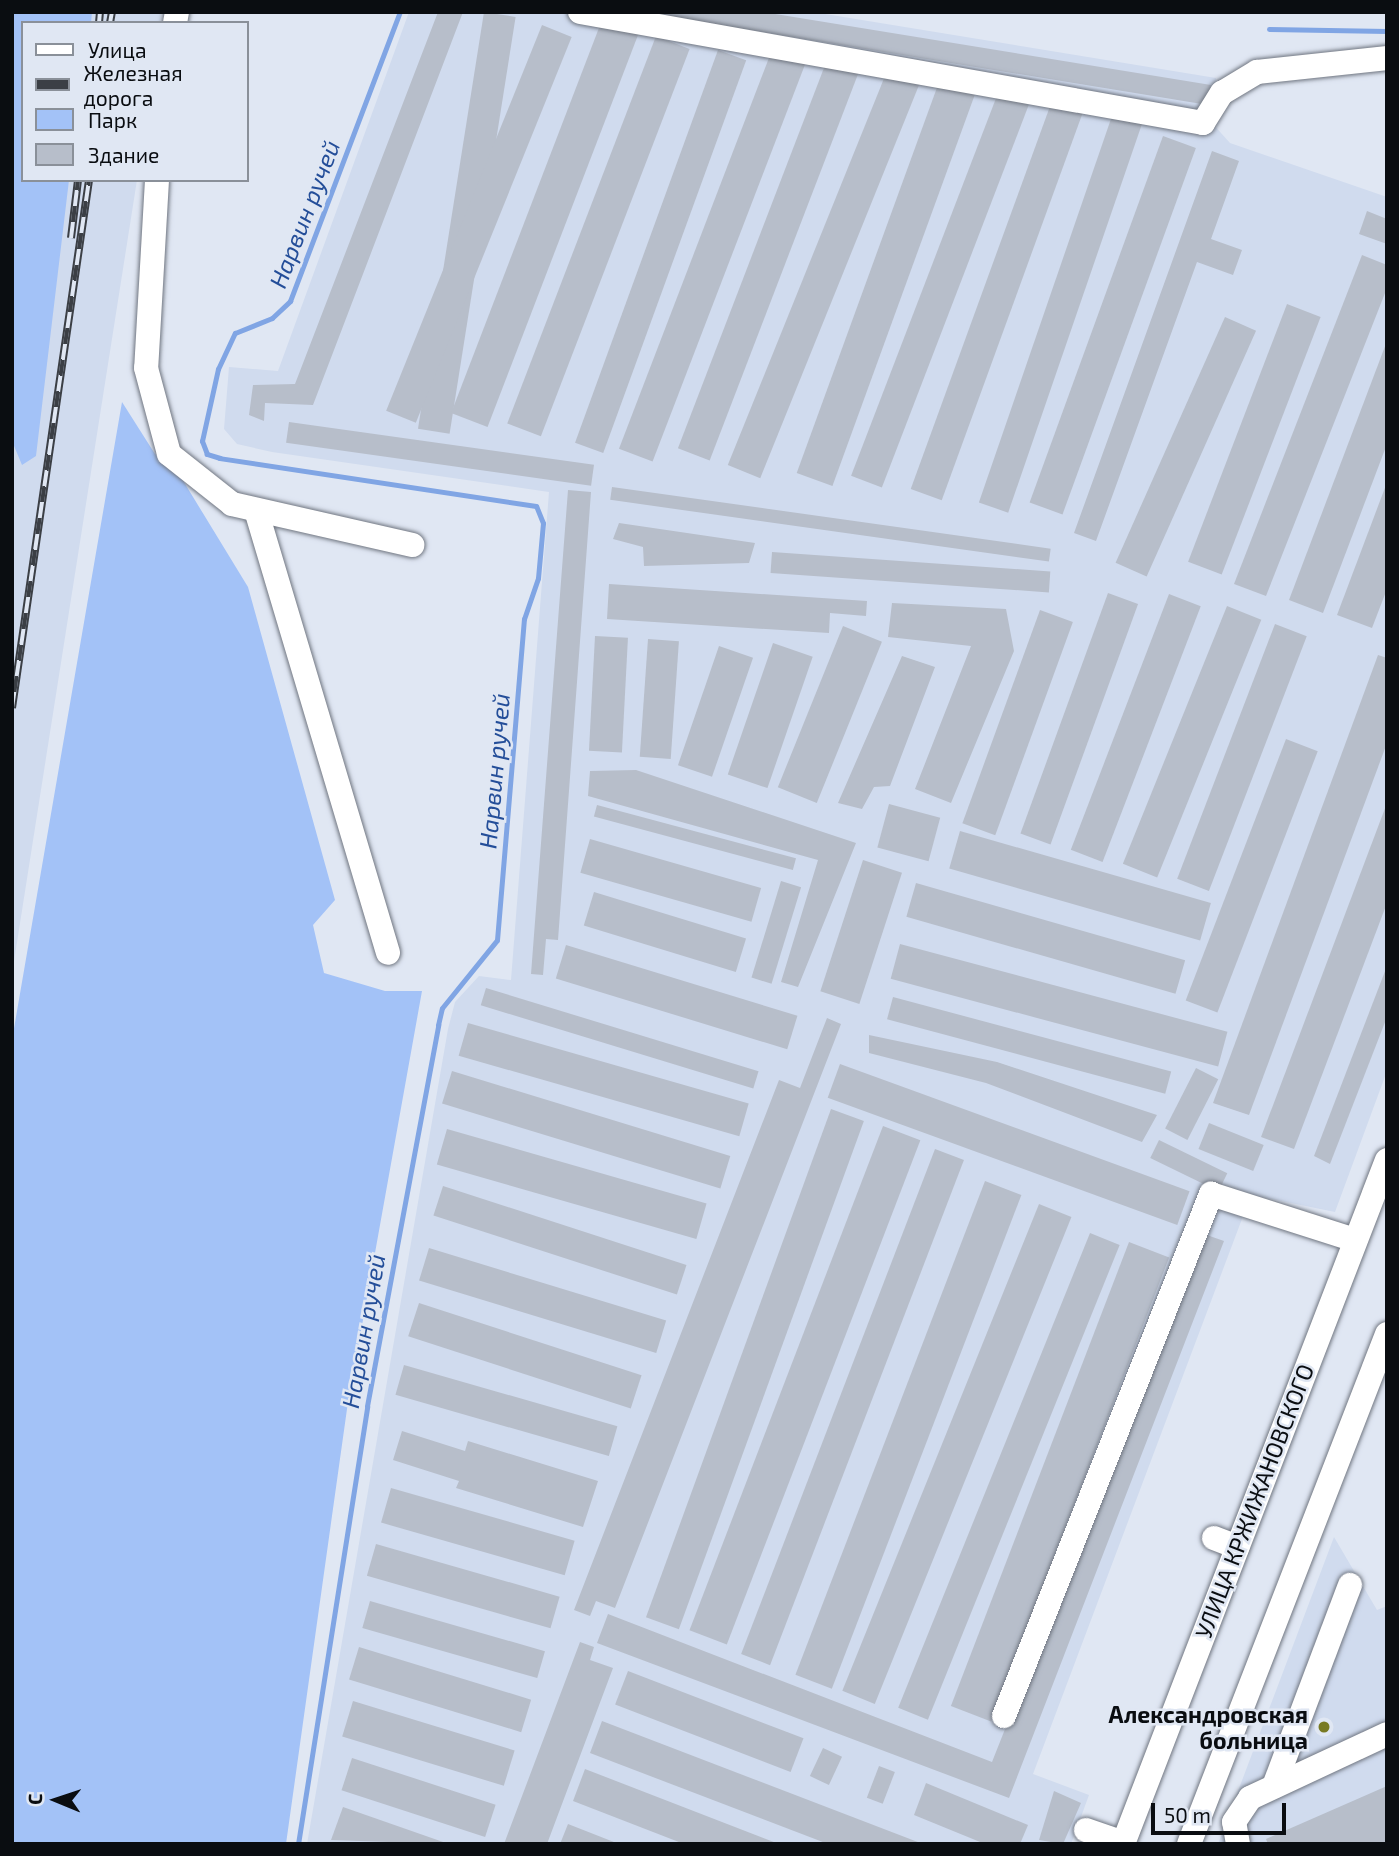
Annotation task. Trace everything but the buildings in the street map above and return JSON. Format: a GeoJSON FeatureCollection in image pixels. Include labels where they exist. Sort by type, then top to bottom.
{"type":"FeatureCollection","features":[{"type":"Feature","properties":{"kind":"street"},"geometry":{"type":"LineString","coordinates":[[580,12],[1203,123],[1222,93],[1258,72],[1387,58]]}},
{"type":"Feature","properties":{"kind":"street"},"geometry":{"type":"LineString","coordinates":[[158,182],[146,368],[169,454],[232,504],[412,545]]}},
{"type":"Feature","properties":{"kind":"street"},"geometry":{"type":"LineString","coordinates":[[256,510],[388,953]]}},
{"type":"Feature","properties":{"kind":"street","name":"УЛИЦА КРЖИЖАНОВСКОГО"},"geometry":{"type":"LineString","coordinates":[[1123,1844],[1226,1542],[1387,1160]]}},
{"type":"Feature","properties":{"kind":"street"},"geometry":{"type":"LineString","coordinates":[[1004,1716],[1211,1195],[1355,1240]]}},
{"type":"Feature","properties":{"kind":"street"},"geometry":{"type":"LineString","coordinates":[[1189,1844],[1387,1334]]}},
{"type":"Feature","properties":{"kind":"street"},"geometry":{"type":"LineString","coordinates":[[1274,1786],[1350,1586]]}},
{"type":"Feature","properties":{"kind":"street"},"geometry":{"type":"LineString","coordinates":[[1238,1844],[1238,1807],[1274,1786],[1387,1734]]}},
{"type":"Feature","properties":{"kind":"street"},"geometry":{"type":"LineString","coordinates":[[1086,1830],[1123,1844]]}},
{"type":"Feature","properties":{"kind":"shaded area"},"geometry":{"type":"Polygon","coordinates":[[[12,12],[161,12],[160,21],[21,21],[21,182],[137,182],[12,974],[12,12]]]}},
{"type":"Feature","properties":{"kind":"shaded area"},"geometry":{"type":"Polygon","coordinates":[[[409,12],[813,12],[1216,78],[1212,123],[1230,143],[1387,197],[1387,1071],[1335,1212],[1251,1195],[1033,1774],[1089,1795],[1071,1844],[307,1844],[448,1029],[455,1002],[479,976],[511,980],[549,492],[272,452],[237,444],[224,429],[229,367],[278,371],[409,12]]]}},
{"type":"Feature","properties":{"kind":"shaded area","name":"Александровская больница"},"geometry":{"type":"Polygon","coordinates":[[[1334,1537],[1377,1610],[1387,1606],[1387,1844],[1218,1844],[1334,1537]]]}},
{"type":"Feature","properties":{"kind":"green space"},"geometry":{"type":"Polygon","coordinates":[[[12,12],[92,12],[91,21],[21,21],[21,182],[69,182],[36,456],[22,465],[12,441],[12,12]]]}},
{"type":"Feature","properties":{"kind":"green space"},"geometry":{"type":"Polygon","coordinates":[[[122,402],[155,454],[179,474],[248,587],[335,900],[313,925],[324,973],[385,991],[422,991],[347,1409],[286,1844],[12,1844],[12,1040],[122,402]]]}},
{"type":"Feature","properties":{"kind":"waterway","name":"Нарвин ручей"},"geometry":{"type":"LineString","coordinates":[[298,1844],[367,1406],[438,1025],[442,1008],[497,940],[524,619],[538,578],[543,523],[536,506],[220,458],[207,454],[202,441],[218,369],[235,333],[272,318],[290,301],[400,12]]}},
{"type":"Feature","properties":{"kind":"waterway","name":"Нарвин ручей"},"geometry":{"type":"LineString","coordinates":[[1269,29],[1387,31]]}},
{"type":"Feature","properties":{"kind":"railway"},"geometry":{"type":"LineString","coordinates":[[99,21],[100,12]]}},
{"type":"Feature","properties":{"kind":"railway"},"geometry":{"type":"LineString","coordinates":[[110,21],[112,12]]}},
{"type":"Feature","properties":{"kind":"railway"},"geometry":{"type":"LineString","coordinates":[[71,238],[78,182]]}},
{"type":"Feature","properties":{"kind":"railway"},"geometry":{"type":"LineString","coordinates":[[12,708],[89,182]]}},
{"type":"Feature","properties":{"kind":"place","name":"Александровская больница"},"geometry":{"type":"Point","coordinates":[1324,1727]}}]}
